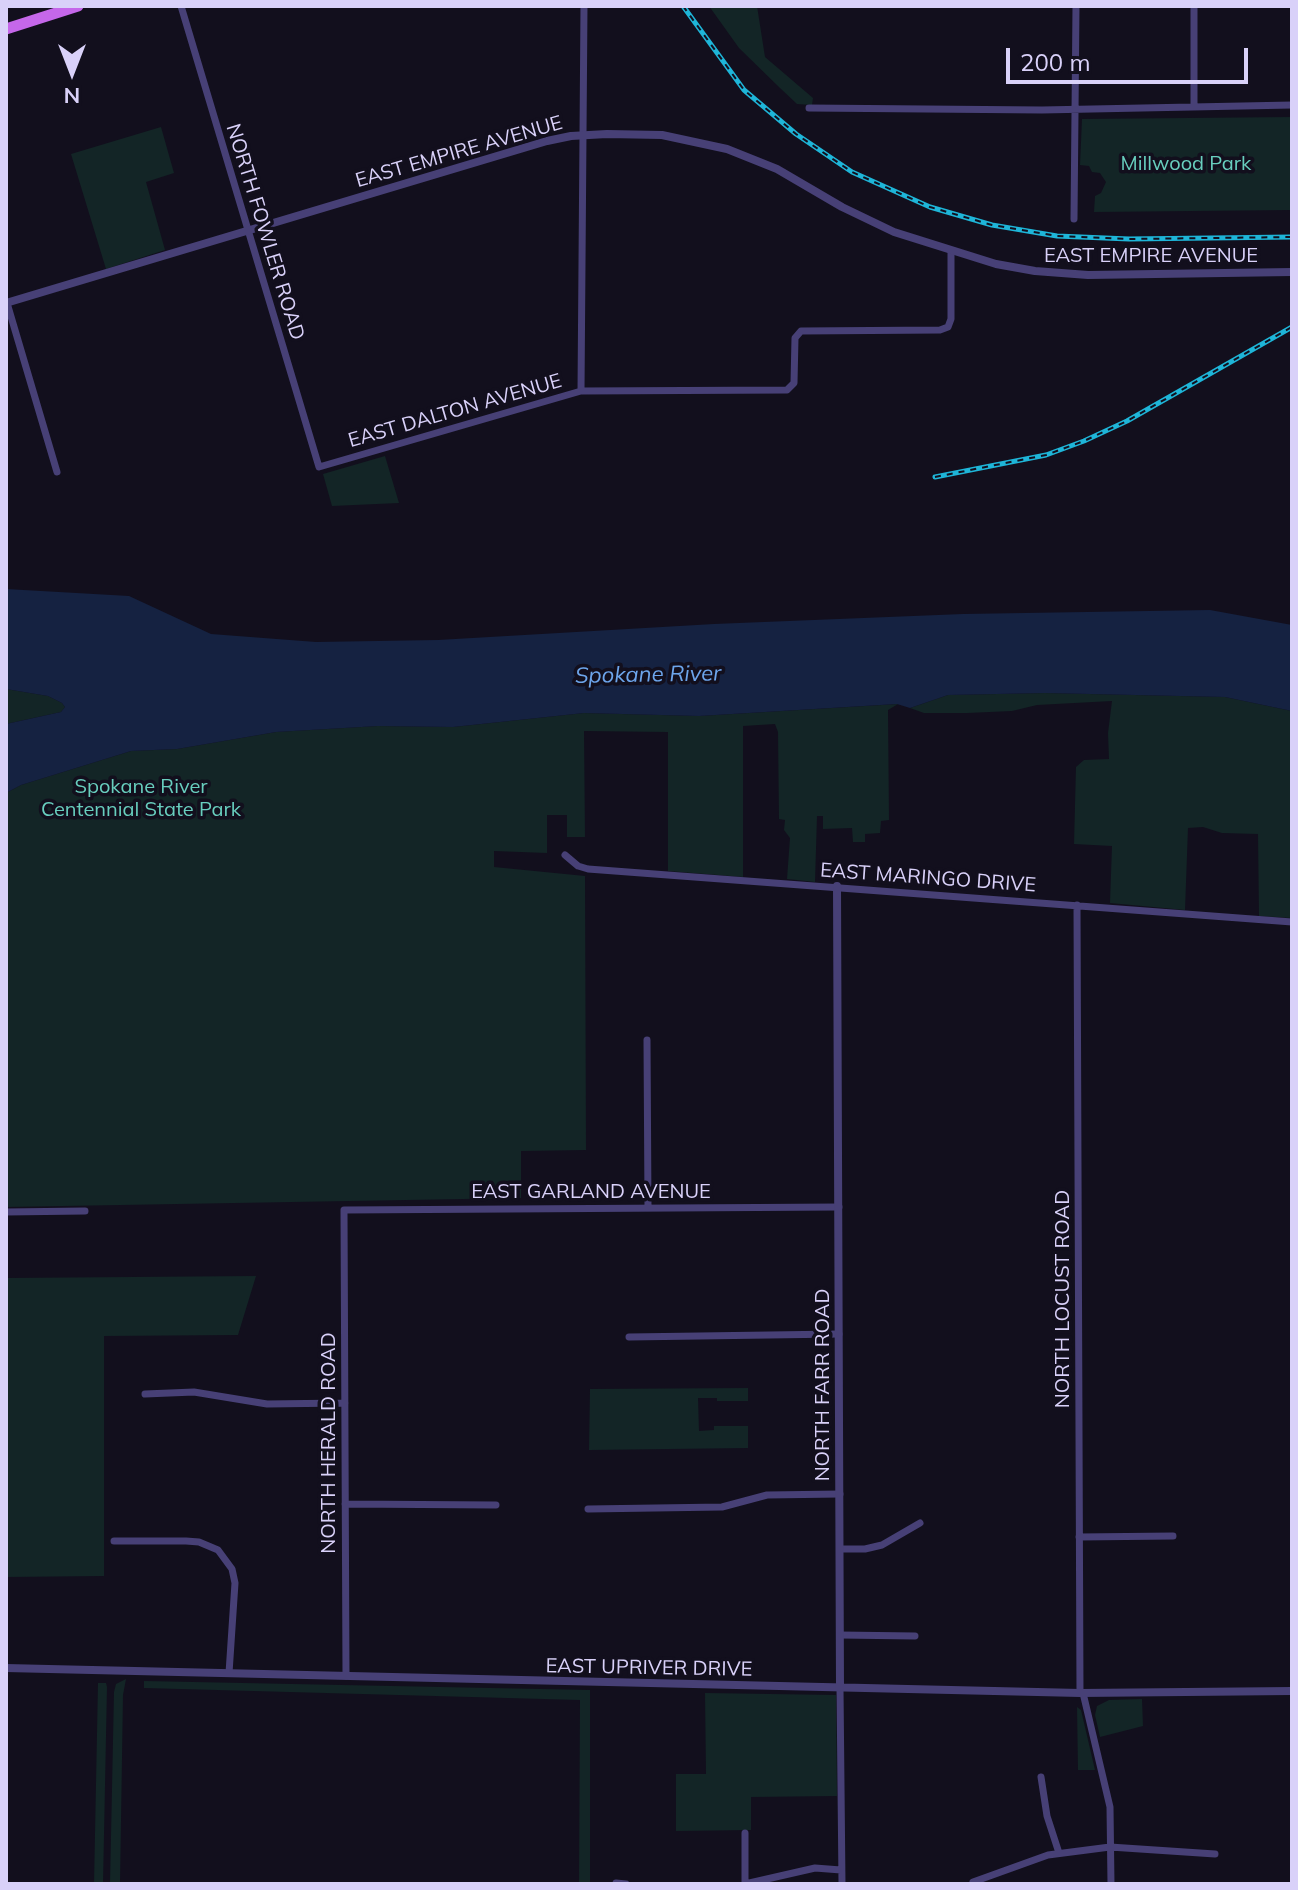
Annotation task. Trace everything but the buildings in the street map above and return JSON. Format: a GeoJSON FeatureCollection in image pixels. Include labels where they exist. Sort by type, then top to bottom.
{"type":"FeatureCollection","features":[{"type":"Feature","properties":{"kind":"main road"},"geometry":{"type":"LineString","coordinates":[[6,29],[78,6]]}},
{"type":"Feature","properties":{"kind":"street","name":"NORTH FOWLER ROAD"},"geometry":{"type":"LineString","coordinates":[[181,6],[319,467]]}},
{"type":"Feature","properties":{"kind":"street"},"geometry":{"type":"LineString","coordinates":[[581,391],[584,6]]}},
{"type":"Feature","properties":{"kind":"street"},"geometry":{"type":"LineString","coordinates":[[1074,219],[1076,6]]}},
{"type":"Feature","properties":{"kind":"street"},"geometry":{"type":"LineString","coordinates":[[1194,6],[1194,107]]}},
{"type":"Feature","properties":{"kind":"street"},"geometry":{"type":"LineString","coordinates":[[809,108],[1042,110],[1292,105]]}},
{"type":"Feature","properties":{"kind":"street","name":"EAST EMPIRE AVENUE"},"geometry":{"type":"LineString","coordinates":[[6,303],[547,141],[581,135],[662,135],[727,149],[777,169],[876,224],[951,252],[1015,268],[1072,274],[1292,272]]}},
{"type":"Feature","properties":{"kind":"street","name":"EAST DALTON AVENUE"},"geometry":{"type":"LineString","coordinates":[[319,467],[581,391],[781,391],[792,387],[797,333],[807,330],[940,330],[948,327],[951,319],[951,252]]}},
{"type":"Feature","properties":{"kind":"street"},"geometry":{"type":"LineString","coordinates":[[6,303],[57,472]]}},
{"type":"Feature","properties":{"kind":"street","name":"EAST MARINGO DRIVE"},"geometry":{"type":"LineString","coordinates":[[565,855],[578,866],[588,869],[1292,922]]}},
{"type":"Feature","properties":{"kind":"street","name":"NORTH FARR ROAD"},"geometry":{"type":"LineString","coordinates":[[837,886],[842,1884]]}},
{"type":"Feature","properties":{"kind":"street","name":"NORTH LOCUST ROAD"},"geometry":{"type":"LineString","coordinates":[[1077,905],[1081,1693],[1110,1807],[1111,1884]]}},
{"type":"Feature","properties":{"kind":"street"},"geometry":{"type":"LineString","coordinates":[[647,1040],[648,1207]]}},
{"type":"Feature","properties":{"kind":"street","name":"EAST GARLAND AVENUE"},"geometry":{"type":"LineString","coordinates":[[344,1210],[839,1207]]}},
{"type":"Feature","properties":{"kind":"street","name":"NORTH HERALD ROAD"},"geometry":{"type":"LineString","coordinates":[[344,1210],[346,1676]]}},
{"type":"Feature","properties":{"kind":"street"},"geometry":{"type":"LineString","coordinates":[[6,1212],[85,1211]]}},
{"type":"Feature","properties":{"kind":"street"},"geometry":{"type":"LineString","coordinates":[[629,1337],[839,1334]]}},
{"type":"Feature","properties":{"kind":"street"},"geometry":{"type":"LineString","coordinates":[[145,1394],[194,1392],[267,1404],[345,1403]]}},
{"type":"Feature","properties":{"kind":"street"},"geometry":{"type":"LineString","coordinates":[[588,1509],[722,1507],[767,1495],[840,1494]]}},
{"type":"Feature","properties":{"kind":"street"},"geometry":{"type":"LineString","coordinates":[[345,1504],[496,1505]]}},
{"type":"Feature","properties":{"kind":"street"},"geometry":{"type":"LineString","coordinates":[[840,1549],[882,1545],[920,1523]]}},
{"type":"Feature","properties":{"kind":"street"},"geometry":{"type":"LineString","coordinates":[[1079,1537],[1173,1536]]}},
{"type":"Feature","properties":{"kind":"street"},"geometry":{"type":"LineString","coordinates":[[114,1541],[199,1542],[218,1550],[232,1569],[235,1583],[229,1673]]}},
{"type":"Feature","properties":{"kind":"street"},"geometry":{"type":"LineString","coordinates":[[840,1635],[915,1636]]}},
{"type":"Feature","properties":{"kind":"street","name":"EAST UPRIVER DRIVE"},"geometry":{"type":"LineString","coordinates":[[6,1668],[1081,1693],[1292,1691]]}},
{"type":"Feature","properties":{"kind":"street"},"geometry":{"type":"LineString","coordinates":[[1041,1777],[1047,1816],[1059,1853]]}},
{"type":"Feature","properties":{"kind":"street"},"geometry":{"type":"LineString","coordinates":[[745,1833],[745,1884],[815,1868],[841,1870]]}},
{"type":"Feature","properties":{"kind":"street"},"geometry":{"type":"LineString","coordinates":[[973,1882],[1059,1853],[1110,1847],[1215,1854]]}},
{"type":"Feature","properties":{"kind":"street"},"geometry":{"type":"LineString","coordinates":[[616,1883],[626,1884]]}},
{"type":"Feature","properties":{"kind":"green space"},"geometry":{"type":"Polygon","coordinates":[[[709,6],[757,6],[765,57],[813,98],[812,105],[797,104],[780,88],[739,48],[709,6]]]}},
{"type":"Feature","properties":{"kind":"green space","name":"Millwood Park"},"geometry":{"type":"Polygon","coordinates":[[[1292,117],[1292,210],[1094,212],[1095,196],[1101,193],[1106,182],[1100,173],[1092,172],[1089,166],[1080,165],[1082,119],[1292,117]]]}},
{"type":"Feature","properties":{"kind":"green space"},"geometry":{"type":"Polygon","coordinates":[[[161,127],[174,173],[146,182],[165,250],[106,269],[71,154],[161,127]]]}},
{"type":"Feature","properties":{"kind":"green space"},"geometry":{"type":"Polygon","coordinates":[[[385,456],[399,503],[332,506],[323,474],[385,456]]]}},
{"type":"Feature","properties":{"kind":"green space","name":"Spokane River Centennial State Park"},"geometry":{"type":"Polygon","coordinates":[[[6,689],[48,696],[65,707],[61,712],[6,724],[6,689]]]}},
{"type":"Feature","properties":{"kind":"green space"},"geometry":{"type":"Polygon","coordinates":[[[1045,693],[1225,697],[1292,711],[1292,918],[1259,916],[1258,834],[1222,833],[1203,827],[1188,828],[1185,910],[1110,903],[1112,846],[1074,844],[1076,767],[1084,760],[1109,759],[1112,701],[967,713],[924,713],[910,708],[948,695],[1045,693]]]}},
{"type":"Feature","properties":{"kind":"green space"},"geometry":{"type":"Polygon","coordinates":[[[898,704],[888,710],[889,820],[881,821],[880,833],[865,834],[865,842],[853,842],[852,828],[823,829],[823,816],[817,816],[815,882],[787,879],[790,838],[784,830],[785,820],[779,819],[778,732],[775,724],[743,726],[743,877],[668,871],[668,732],[584,731],[585,837],[567,837],[567,815],[547,815],[547,853],[494,851],[494,867],[585,876],[586,1150],[521,1151],[521,1198],[6,1207],[6,793],[21,785],[131,751],[177,749],[276,732],[378,726],[453,727],[584,713],[699,716],[898,704]]]}},
{"type":"Feature","properties":{"kind":"green space"},"geometry":{"type":"Polygon","coordinates":[[[256,1276],[238,1335],[104,1336],[104,1576],[6,1577],[6,1278],[256,1276]]]}},
{"type":"Feature","properties":{"kind":"green space"},"geometry":{"type":"Polygon","coordinates":[[[748,1388],[748,1401],[698,1398],[699,1431],[714,1430],[714,1426],[748,1426],[748,1448],[589,1450],[590,1389],[748,1388]]]}},
{"type":"Feature","properties":{"kind":"green space"},"geometry":{"type":"Polygon","coordinates":[[[126,1679],[123,1695],[120,1884],[110,1884],[114,1692],[116,1684],[126,1679]]]}},
{"type":"Feature","properties":{"kind":"green space"},"geometry":{"type":"Polygon","coordinates":[[[144,1681],[590,1690],[590,1884],[579,1884],[580,1700],[144,1688],[144,1681]]]}},
{"type":"Feature","properties":{"kind":"green space"},"geometry":{"type":"Polygon","coordinates":[[[98,1683],[106,1683],[107,1687],[103,1884],[94,1884],[98,1683]]]}},
{"type":"Feature","properties":{"kind":"green space"},"geometry":{"type":"Polygon","coordinates":[[[705,1693],[836,1695],[837,1796],[751,1797],[751,1830],[676,1831],[676,1774],[706,1774],[705,1693]]]}},
{"type":"Feature","properties":{"kind":"green space"},"geometry":{"type":"Polygon","coordinates":[[[1142,1699],[1143,1726],[1100,1737],[1095,1715],[1097,1706],[1109,1700],[1142,1699]]]}},
{"type":"Feature","properties":{"kind":"green space"},"geometry":{"type":"Polygon","coordinates":[[[1077,1707],[1081,1710],[1095,1770],[1078,1770],[1077,1707]]]}},
{"type":"Feature","properties":{"kind":"water","name":"Spokane River"},"geometry":{"type":"Polygon","coordinates":[[[6,589],[129,596],[211,634],[316,642],[438,640],[963,614],[1210,610],[1292,625],[1292,711],[1225,697],[1045,693],[948,695],[910,708],[897,704],[699,716],[584,713],[453,727],[378,726],[276,732],[177,749],[131,751],[21,785],[6,793],[6,724],[61,712],[65,707],[48,696],[6,689],[6,589]]]}},
{"type":"Feature","properties":{"kind":"railway"},"geometry":{"type":"LineString","coordinates":[[683,6],[744,90],[796,134],[852,172],[930,207],[992,225],[1057,236],[1129,239],[1292,237]]}},
{"type":"Feature","properties":{"kind":"railway"},"geometry":{"type":"LineString","coordinates":[[935,477],[1046,455],[1084,441],[1127,421],[1292,327]]}}]}
